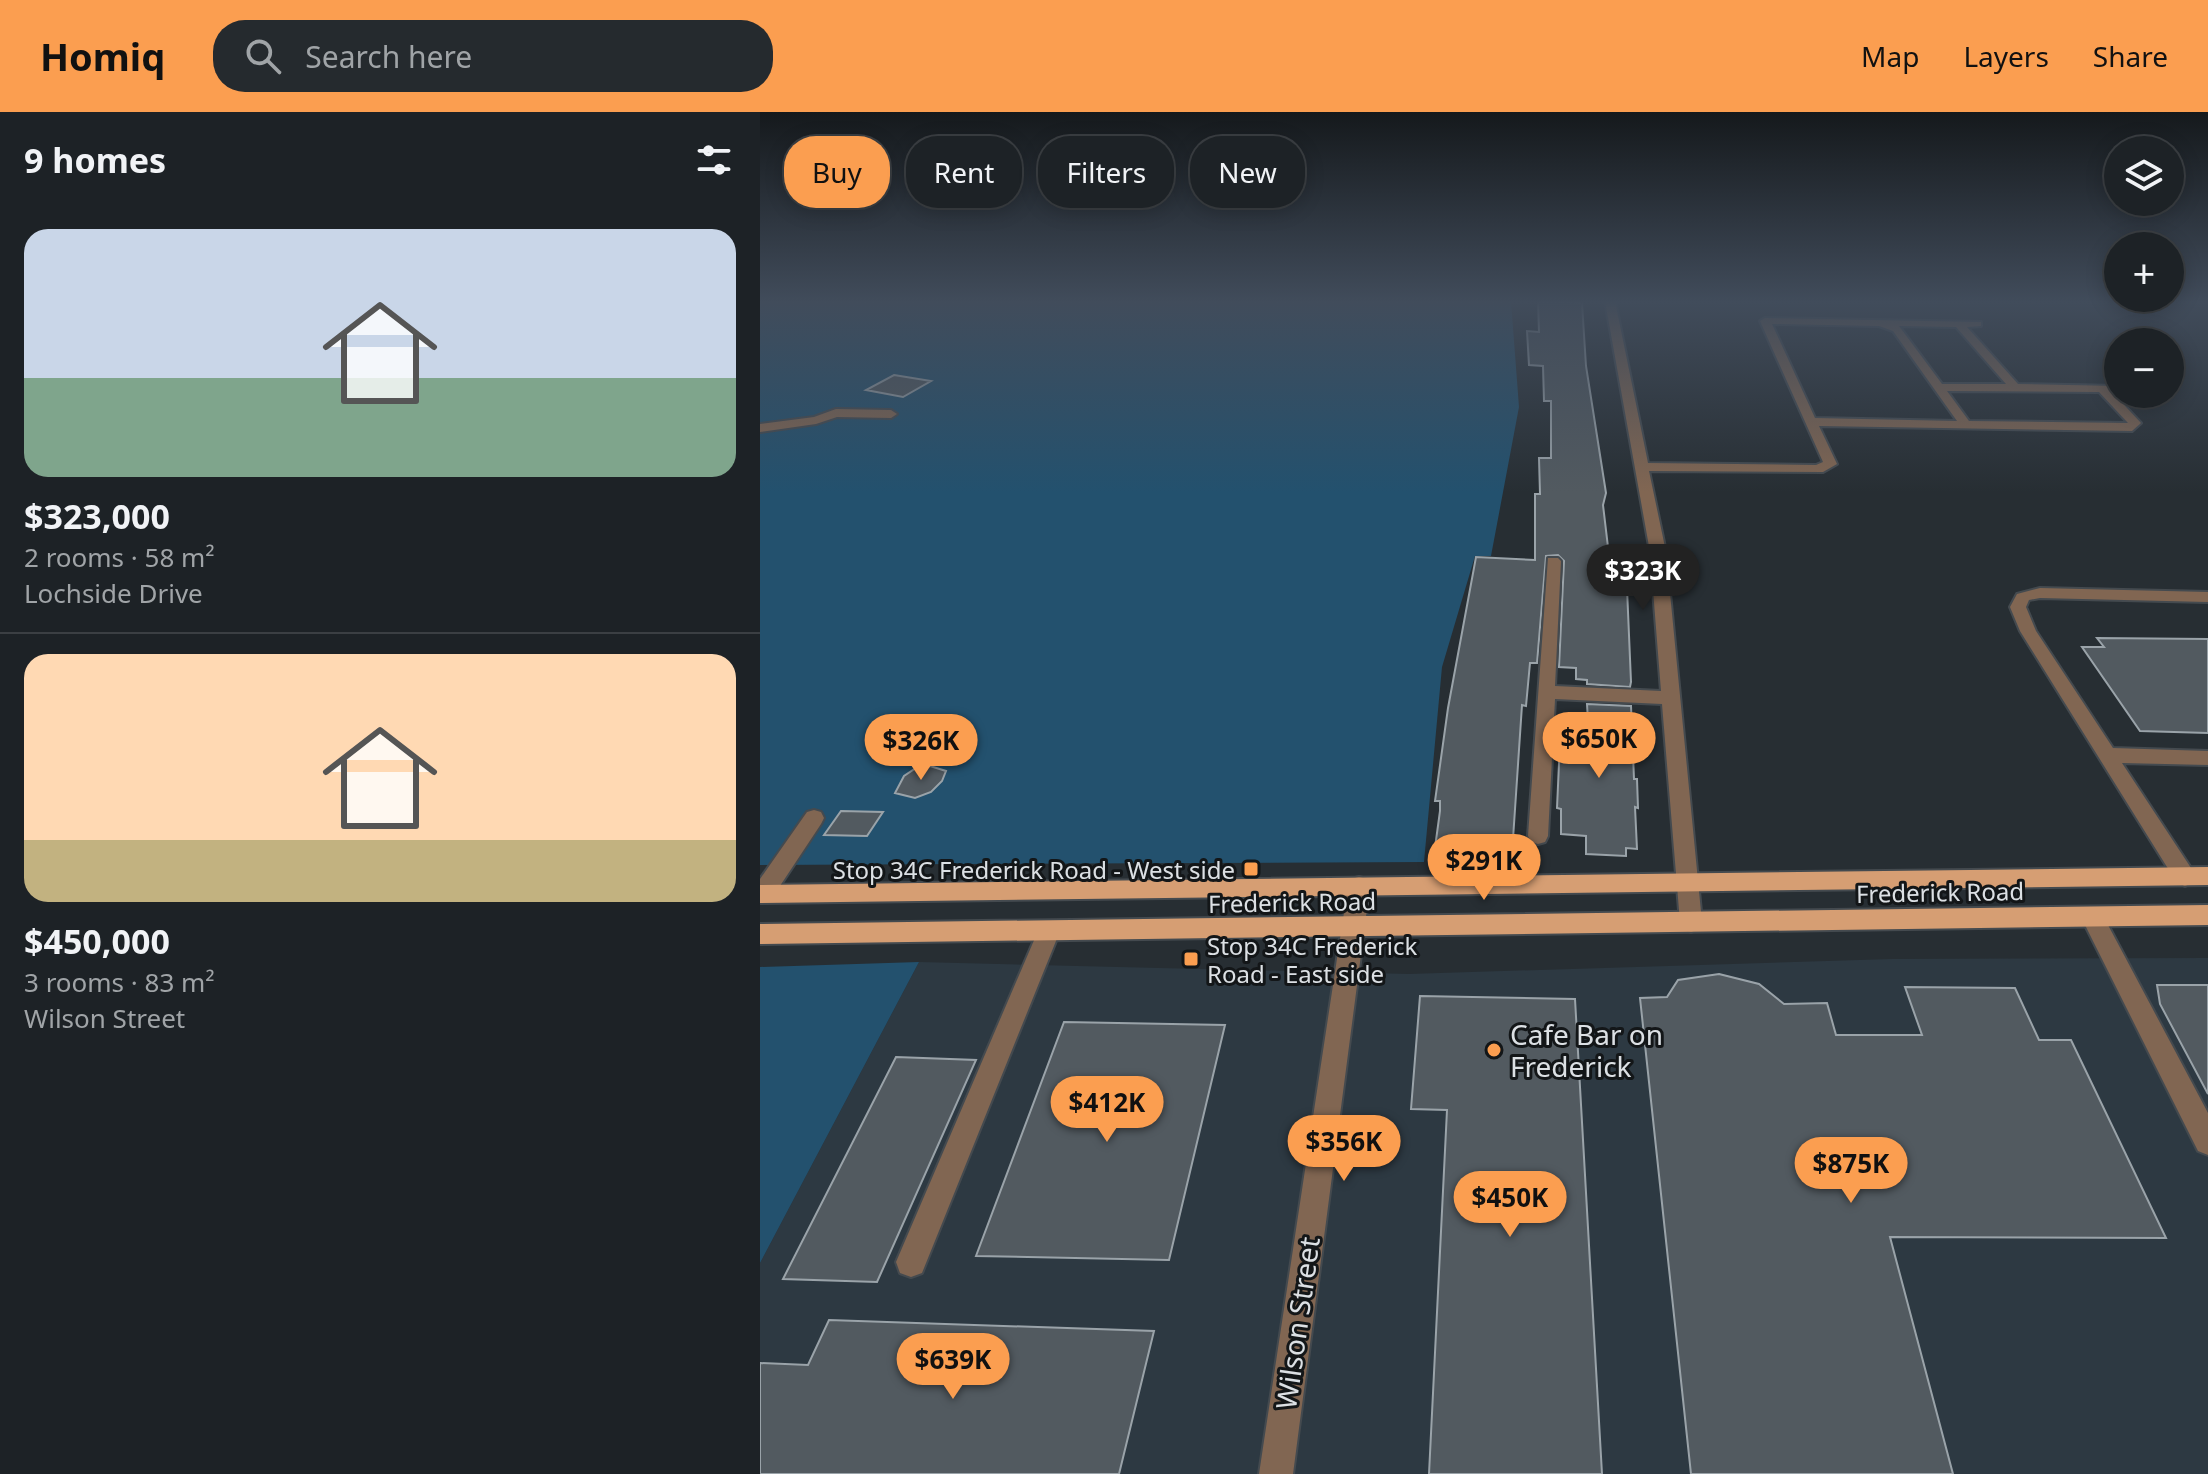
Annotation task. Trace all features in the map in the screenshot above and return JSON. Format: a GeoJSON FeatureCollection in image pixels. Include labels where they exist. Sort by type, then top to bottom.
{"type":"FeatureCollection","features":[{"type":"Feature","properties":{"kind":"main road","name":"Frederick Road"},"geometry":{"type":"LineString","coordinates":[[761,894],[2208,876]]}},
{"type":"Feature","properties":{"kind":"main road","name":"Frederick Road"},"geometry":{"type":"LineString","coordinates":[[760,934],[2208,915]]}},
{"type":"Feature","properties":{"kind":"street"},"geometry":{"type":"LineString","coordinates":[[1623,365],[1658,552],[1691,922]]}},
{"type":"Feature","properties":{"kind":"street"},"geometry":{"type":"LineString","coordinates":[[1643,467],[1818,469],[1830,464],[1785,365]]}},
{"type":"Feature","properties":{"kind":"street"},"geometry":{"type":"LineString","coordinates":[[1923,365],[1966,425]]}},
{"type":"Feature","properties":{"kind":"street"},"geometry":{"type":"LineString","coordinates":[[1994,365],[2015,388]]}},
{"type":"Feature","properties":{"kind":"street"},"geometry":{"type":"LineString","coordinates":[[1812,422],[2132,427],[2135,423],[2102,389],[1939,387]]}},
{"type":"Feature","properties":{"kind":"street"},"geometry":{"type":"LineString","coordinates":[[760,428],[816,420],[836,413],[891,414]]}},
{"type":"Feature","properties":{"kind":"street"},"geometry":{"type":"LineString","coordinates":[[1538,836],[1553,561]]}},
{"type":"Feature","properties":{"kind":"street"},"geometry":{"type":"LineString","coordinates":[[2185,877],[2028,631],[2018,607],[2023,597],[2040,593],[2208,597]]}},
{"type":"Feature","properties":{"kind":"street"},"geometry":{"type":"LineString","coordinates":[[1546,692],[1671,698]]}},
{"type":"Feature","properties":{"kind":"street"},"geometry":{"type":"LineString","coordinates":[[2106,755],[2208,758]]}},
{"type":"Feature","properties":{"kind":"street"},"geometry":{"type":"LineString","coordinates":[[761,894],[814,818]]}},
{"type":"Feature","properties":{"kind":"street","name":"Wilson Street"},"geometry":{"type":"LineString","coordinates":[[1276,1474],[1359,886]]}},
{"type":"Feature","properties":{"kind":"street"},"geometry":{"type":"LineString","coordinates":[[2092,917],[2208,1141]]}},
{"type":"Feature","properties":{"kind":"street"},"geometry":{"type":"LineString","coordinates":[[911,1262],[1049,931]]}},
{"type":"Feature","properties":{"kind":"shaded area"},"geometry":{"type":"Polygon","coordinates":[[[760,365],[1516,365],[1519,407],[1491,556],[1475,556],[1442,667],[1424,862],[760,865],[760,365]]]}},
{"type":"Feature","properties":{"kind":"shaded area"},"geometry":{"type":"Polygon","coordinates":[[[2208,958],[2208,1474],[760,1474],[760,1263],[919,962],[1409,974],[1892,959],[2208,958]]]}},
{"type":"Feature","properties":{"kind":"shaded area"},"geometry":{"type":"Polygon","coordinates":[[[919,962],[760,1263],[760,967],[919,962]]]}},
{"type":"Feature","properties":{"kind":"building"},"geometry":{"type":"Polygon","coordinates":[[[1529,365],[1586,365],[1606,493],[1603,505],[1608,547],[1612,560],[1623,560],[1626,565],[1631,682],[1630,687],[1587,684],[1587,680],[1576,679],[1576,668],[1559,667],[1564,561],[1558,555],[1546,556],[1537,663],[1530,663],[1526,706],[1522,705],[1513,839],[1487,838],[1485,858],[1434,855],[1440,811],[1440,801],[1435,801],[1448,708],[1476,557],[1535,560],[1535,494],[1540,494],[1539,458],[1551,458],[1551,401],[1544,401],[1543,366],[1529,365]]]}},
{"type":"Feature","properties":{"kind":"building"},"geometry":{"type":"Polygon","coordinates":[[[894,375],[931,381],[903,397],[866,390],[894,375]]]}},
{"type":"Feature","properties":{"kind":"building"},"geometry":{"type":"Polygon","coordinates":[[[2097,638],[2208,639],[2208,733],[2140,731],[2082,647],[2104,647],[2097,638]]]}},
{"type":"Feature","properties":{"kind":"building"},"geometry":{"type":"Polygon","coordinates":[[[1587,704],[1631,706],[1634,779],[1637,779],[1637,849],[1626,848],[1626,856],[1586,854],[1586,836],[1561,834],[1561,809],[1557,808],[1561,719],[1588,721],[1587,704]]]}},
{"type":"Feature","properties":{"kind":"building"},"geometry":{"type":"Polygon","coordinates":[[[930,766],[946,771],[942,781],[931,792],[915,798],[895,793],[904,776],[916,768],[930,766]]]}},
{"type":"Feature","properties":{"kind":"building"},"geometry":{"type":"Polygon","coordinates":[[[841,811],[883,812],[867,836],[824,835],[841,811]]]}},
{"type":"Feature","properties":{"kind":"building"},"geometry":{"type":"Polygon","coordinates":[[[1719,974],[1759,984],[1784,1004],[1827,1003],[1836,1035],[1922,1035],[1905,987],[2015,988],[2039,1040],[2071,1040],[2166,1238],[1890,1237],[1953,1474],[1691,1474],[1640,998],[1667,997],[1678,980],[1719,974]]]}},
{"type":"Feature","properties":{"kind":"building"},"geometry":{"type":"Polygon","coordinates":[[[2157,985],[2208,985],[2208,1094],[2160,1004],[2157,985]]]}},
{"type":"Feature","properties":{"kind":"building"},"geometry":{"type":"Polygon","coordinates":[[[1420,996],[1575,999],[1602,1474],[1429,1474],[1447,1110],[1411,1109],[1420,996]]]}},
{"type":"Feature","properties":{"kind":"building"},"geometry":{"type":"Polygon","coordinates":[[[1064,1022],[1225,1025],[1169,1260],[976,1256],[1064,1022]]]}},
{"type":"Feature","properties":{"kind":"building"},"geometry":{"type":"Polygon","coordinates":[[[896,1057],[976,1060],[877,1282],[783,1279],[896,1057]]]}},
{"type":"Feature","properties":{"kind":"building"},"geometry":{"type":"Polygon","coordinates":[[[829,1320],[1154,1331],[1119,1474],[760,1474],[760,1363],[808,1365],[829,1320]]]}},
{"type":"Feature","properties":{"kind":"place","name":"Stop 34C Frederick Road - West side"},"geometry":{"type":"Point","coordinates":[1251,869]}},
{"type":"Feature","properties":{"kind":"place","name":"Stop 34C Frederick Road - East side"},"geometry":{"type":"Point","coordinates":[1191,959]}},
{"type":"Feature","properties":{"kind":"place","name":"Cafe Bar on Frederick"},"geometry":{"type":"Point","coordinates":[1494,1050]}}]}
